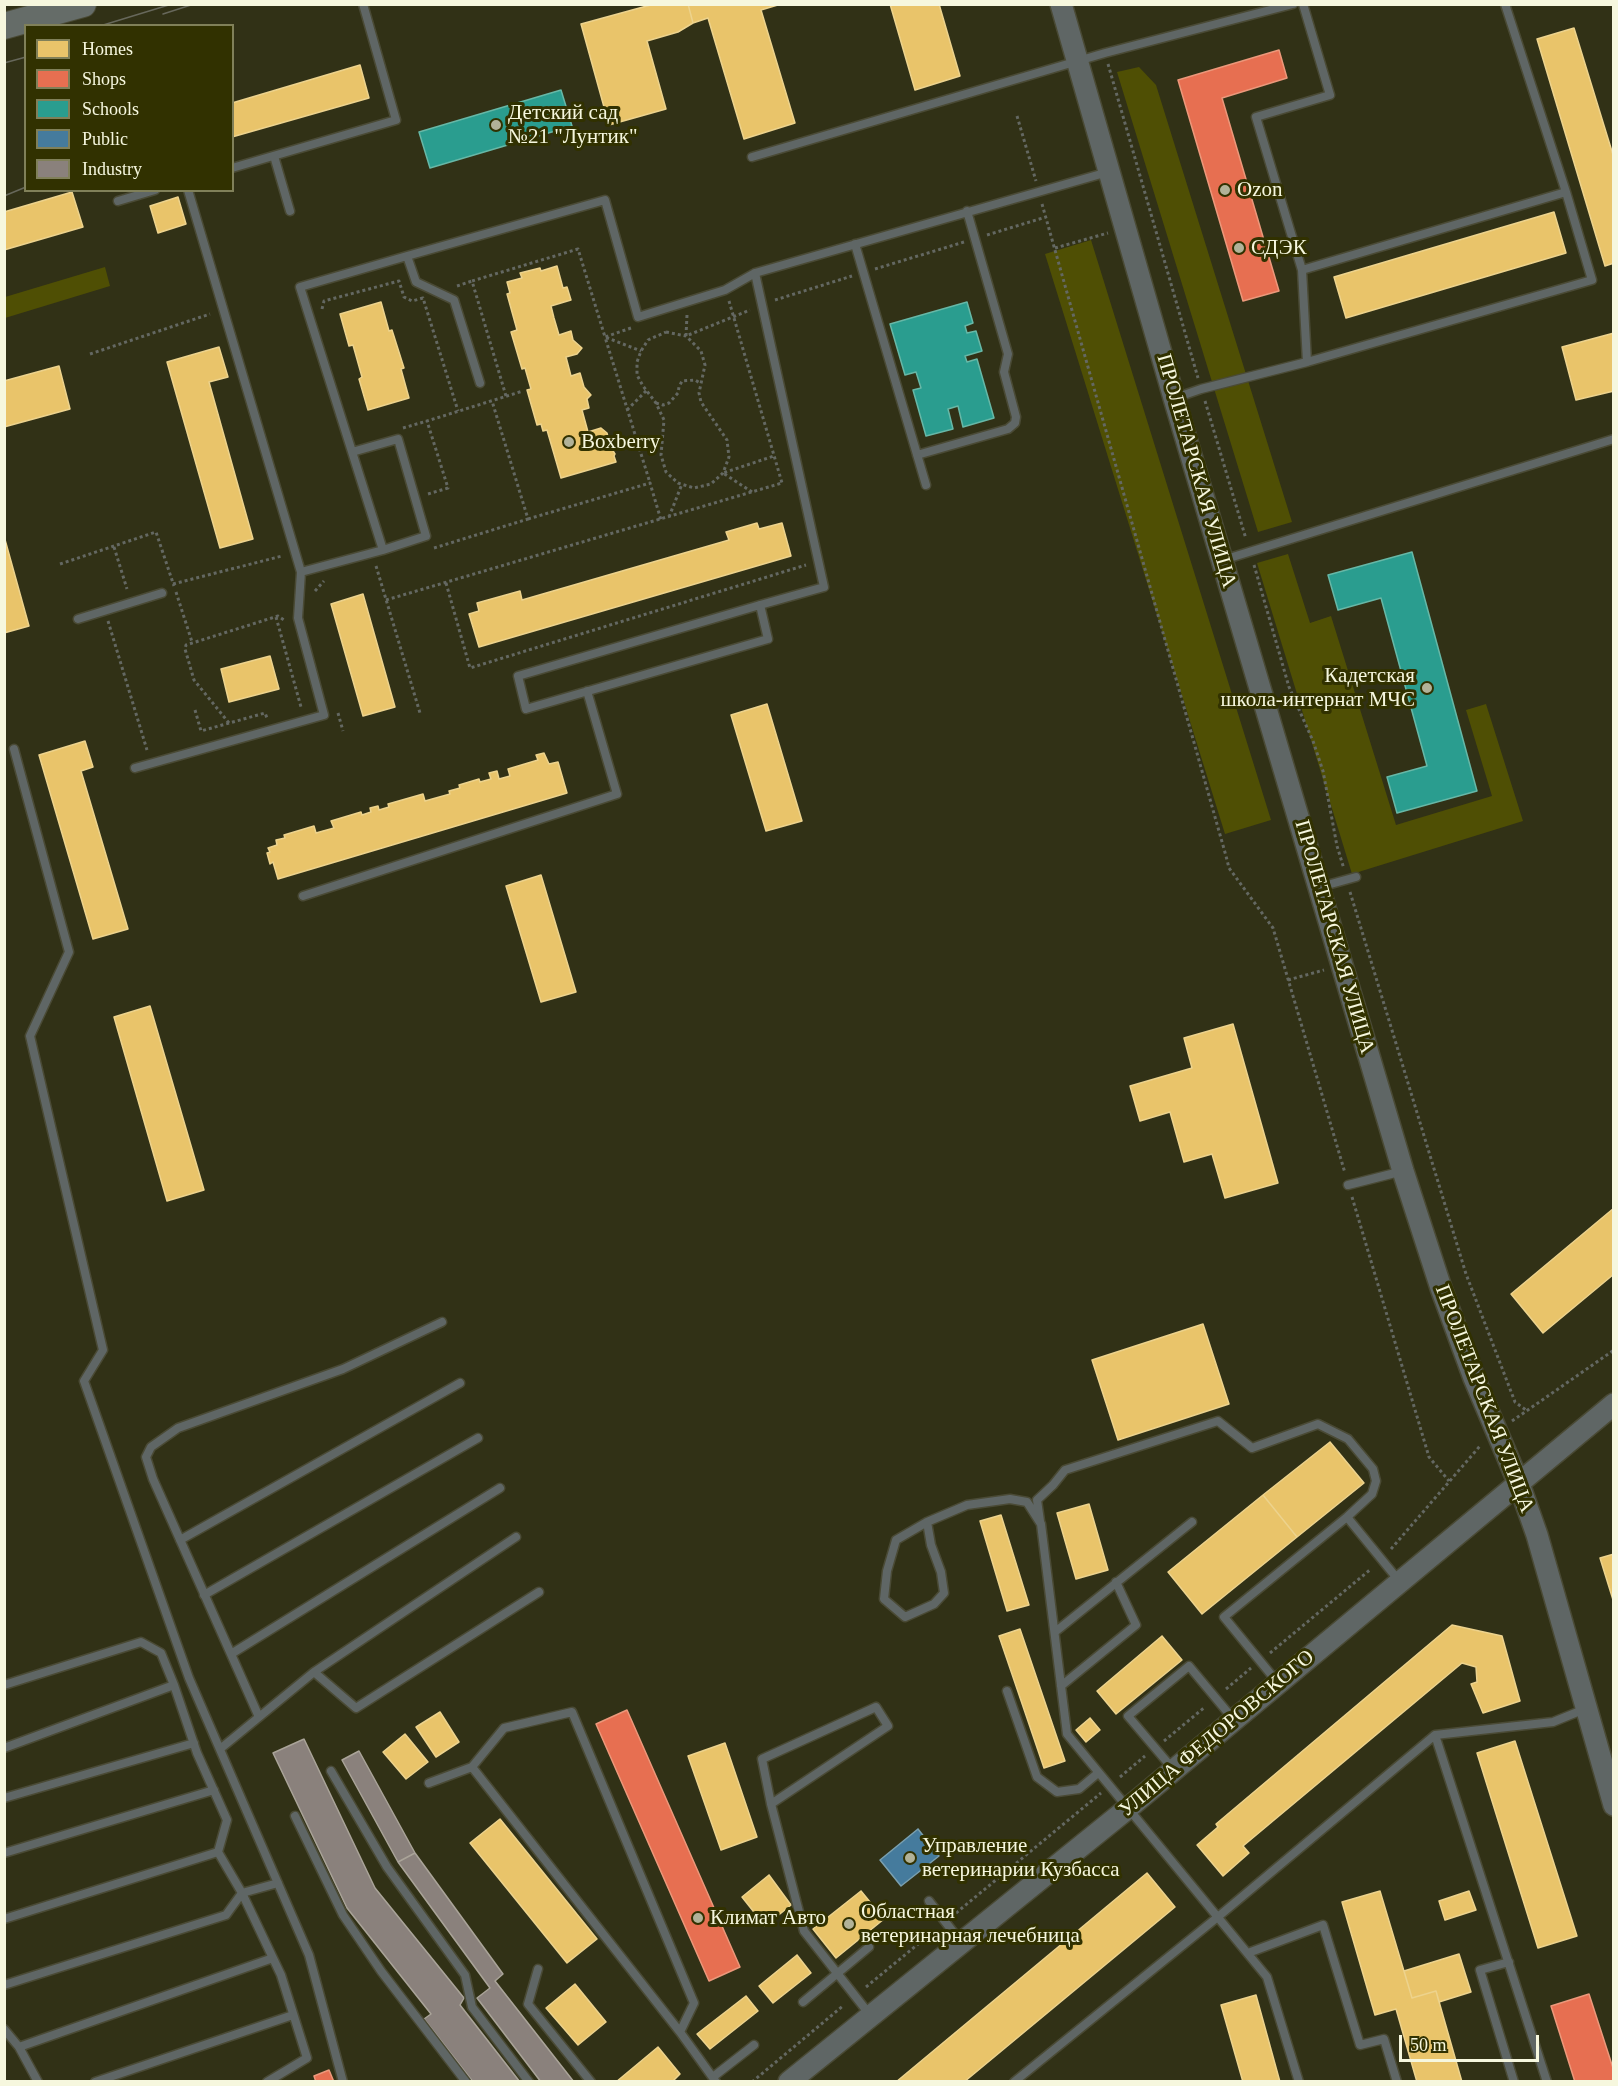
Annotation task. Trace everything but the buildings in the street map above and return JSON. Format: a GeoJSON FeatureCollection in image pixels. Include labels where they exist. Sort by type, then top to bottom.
{"type":"FeatureCollection","features":[{"type":"Feature","properties":{"kind":"main road"},"geometry":{"type":"LineString","coordinates":[[15,20],[83,4]]}},
{"type":"Feature","properties":{"kind":"street","name":"ПРОЛЕТАРСКАЯ УЛИЦА"},"geometry":{"type":"LineString","coordinates":[[1061,4],[1174,398],[1403,1171],[1441,1288],[1474,1378],[1519,1484],[1537,1535],[1614,1805]]}},
{"type":"Feature","properties":{"kind":"street","name":"УЛИЦА ФЕДОРОВСКОГО"},"geometry":{"type":"LineString","coordinates":[[789,2082],[1127,1809],[1614,1404]]}},
{"type":"Feature","properties":{"kind":"lane"},"geometry":{"type":"LineString","coordinates":[[234,167],[396,120],[363,4]]}},
{"type":"Feature","properties":{"kind":"lane"},"geometry":{"type":"LineString","coordinates":[[752,157],[1105,53],[1293,4]]}},
{"type":"Feature","properties":{"kind":"lane"},"geometry":{"type":"LineString","coordinates":[[1303,4],[1330,95],[1256,117],[1302,270],[1307,362]]}},
{"type":"Feature","properties":{"kind":"lane"},"geometry":{"type":"LineString","coordinates":[[1174,398],[1592,280],[1505,4]]}},
{"type":"Feature","properties":{"kind":"lane"},"geometry":{"type":"LineString","coordinates":[[274,156],[290,211]]}},
{"type":"Feature","properties":{"kind":"lane"},"geometry":{"type":"LineString","coordinates":[[383,550],[300,287],[605,200],[638,317],[726,290],[755,273],[1108,171]]}},
{"type":"Feature","properties":{"kind":"lane"},"geometry":{"type":"LineString","coordinates":[[118,201],[148,192]]}},
{"type":"Feature","properties":{"kind":"lane"},"geometry":{"type":"LineString","coordinates":[[135,768],[324,715],[298,618],[301,572],[189,192]]}},
{"type":"Feature","properties":{"kind":"lane"},"geometry":{"type":"LineString","coordinates":[[1302,270],[1566,192]]}},
{"type":"Feature","properties":{"kind":"lane"},"geometry":{"type":"LineString","coordinates":[[917,455],[1008,429],[1015,423],[1016,417],[1004,372],[1008,354],[967,212]]}},
{"type":"Feature","properties":{"kind":"lane"},"geometry":{"type":"LineString","coordinates":[[855,244],[926,485]]}},
{"type":"Feature","properties":{"kind":"lane"},"geometry":{"type":"LineString","coordinates":[[407,256],[416,282],[454,300],[480,383]]}},
{"type":"Feature","properties":{"kind":"lane"},"geometry":{"type":"LineString","coordinates":[[755,273],[824,587],[760,605],[518,676],[526,709],[768,639],[760,605]]}},
{"type":"Feature","properties":{"kind":"lane"},"geometry":{"type":"LineString","coordinates":[[1222,560],[1614,439]]}},
{"type":"Feature","properties":{"kind":"lane"},"geometry":{"type":"LineString","coordinates":[[301,572],[426,536],[398,440],[352,452]]}},
{"type":"Feature","properties":{"kind":"lane"},"geometry":{"type":"LineString","coordinates":[[78,619],[162,593]]}},
{"type":"Feature","properties":{"kind":"lane"},"geometry":{"type":"LineString","coordinates":[[303,896],[617,794],[587,691]]}},
{"type":"Feature","properties":{"kind":"lane"},"geometry":{"type":"LineString","coordinates":[[14,749],[69,952],[30,1036],[103,1350],[84,1382],[189,1678],[309,1954],[343,2082]]}},
{"type":"Feature","properties":{"kind":"lane"},"geometry":{"type":"LineString","coordinates":[[1320,887],[1351,878]]}},
{"type":"Feature","properties":{"kind":"lane"},"geometry":{"type":"LineString","coordinates":[[1348,1185],[1403,1171]]}},
{"type":"Feature","properties":{"kind":"lane"},"geometry":{"type":"LineString","coordinates":[[259,1717],[153,1479],[146,1457],[151,1447],[178,1428],[342,1369],[442,1322]]}},
{"type":"Feature","properties":{"kind":"lane"},"geometry":{"type":"LineString","coordinates":[[180,1540],[460,1383]]}},
{"type":"Feature","properties":{"kind":"lane"},"geometry":{"type":"LineString","coordinates":[[1278,1684],[1224,1617],[1372,1494],[1376,1481],[1373,1470],[1348,1439],[1318,1424],[1252,1448],[1218,1421],[1065,1470],[1037,1500],[1067,1734],[1267,1977],[1299,2082]]}},
{"type":"Feature","properties":{"kind":"lane"},"geometry":{"type":"LineString","coordinates":[[204,1595],[478,1438]]}},
{"type":"Feature","properties":{"kind":"lane"},"geometry":{"type":"LineString","coordinates":[[231,1654],[500,1488]]}},
{"type":"Feature","properties":{"kind":"lane"},"geometry":{"type":"LineString","coordinates":[[927,1522],[931,1545],[941,1572],[944,1593],[934,1604],[905,1617],[884,1599],[887,1571],[896,1540],[927,1522],[967,1505],[1010,1499],[1027,1502],[1041,1524]]}},
{"type":"Feature","properties":{"kind":"lane"},"geometry":{"type":"LineString","coordinates":[[1347,1517],[1400,1582]]}},
{"type":"Feature","properties":{"kind":"lane"},"geometry":{"type":"LineString","coordinates":[[1055,1632],[1192,1522]]}},
{"type":"Feature","properties":{"kind":"lane"},"geometry":{"type":"LineString","coordinates":[[220,1749],[314,1672],[516,1538]]}},
{"type":"Feature","properties":{"kind":"lane"},"geometry":{"type":"LineString","coordinates":[[1061,1686],[1136,1625],[1116,1582]]}},
{"type":"Feature","properties":{"kind":"lane"},"geometry":{"type":"LineString","coordinates":[[314,1672],[356,1708],[539,1592]]}},
{"type":"Feature","properties":{"kind":"lane"},"geometry":{"type":"LineString","coordinates":[[4,1685],[141,1641],[161,1653],[194,1743],[227,1820],[218,1852],[242,1893],[281,1975],[307,2058],[267,2082]]}},
{"type":"Feature","properties":{"kind":"lane"},"geometry":{"type":"LineString","coordinates":[[1174,1770],[1128,1716],[1189,1666],[1234,1720]]}},
{"type":"Feature","properties":{"kind":"lane"},"geometry":{"type":"LineString","coordinates":[[4,1748],[174,1685]]}},
{"type":"Feature","properties":{"kind":"lane"},"geometry":{"type":"LineString","coordinates":[[1007,1691],[1037,1777],[1057,1792],[1079,1789],[1098,1773]]}},
{"type":"Feature","properties":{"kind":"lane"},"geometry":{"type":"LineString","coordinates":[[771,1804],[888,1726],[876,1707],[762,1758],[771,1804],[804,1931],[870,2016]]}},
{"type":"Feature","properties":{"kind":"lane"},"geometry":{"type":"LineString","coordinates":[[1014,2082],[1219,1916],[1435,1735],[1553,1722],[1586,1709]]}},
{"type":"Feature","properties":{"kind":"lane"},"geometry":{"type":"LineString","coordinates":[[429,1783],[472,1767],[504,1728],[572,1712],[694,2003],[680,2032]]}},
{"type":"Feature","properties":{"kind":"lane"},"geometry":{"type":"LineString","coordinates":[[1435,1735],[1547,2082]]}},
{"type":"Feature","properties":{"kind":"lane"},"geometry":{"type":"LineString","coordinates":[[4,1798],[194,1743]]}},
{"type":"Feature","properties":{"kind":"lane"},"geometry":{"type":"LineString","coordinates":[[472,1767],[715,2080],[754,2045]]}},
{"type":"Feature","properties":{"kind":"lane"},"geometry":{"type":"LineString","coordinates":[[332,1771],[387,1868],[465,1975],[472,2007],[530,2082]]}},
{"type":"Feature","properties":{"kind":"lane"},"geometry":{"type":"LineString","coordinates":[[4,1853],[214,1790]]}},
{"type":"Feature","properties":{"kind":"lane"},"geometry":{"type":"LineString","coordinates":[[295,1816],[343,1916],[381,1971],[466,2082]]}},
{"type":"Feature","properties":{"kind":"lane"},"geometry":{"type":"LineString","coordinates":[[4,1919],[218,1852]]}},
{"type":"Feature","properties":{"kind":"lane"},"geometry":{"type":"LineString","coordinates":[[4,1985],[226,1915],[242,1893],[278,1883]]}},
{"type":"Feature","properties":{"kind":"lane"},"geometry":{"type":"LineString","coordinates":[[929,1901],[962,1942]]}},
{"type":"Feature","properties":{"kind":"lane"},"geometry":{"type":"LineString","coordinates":[[1248,1953],[1323,1925],[1360,2045],[1384,2039],[1397,2082]]}},
{"type":"Feature","properties":{"kind":"lane"},"geometry":{"type":"LineString","coordinates":[[803,2002],[869,1947]]}},
{"type":"Feature","properties":{"kind":"lane"},"geometry":{"type":"LineString","coordinates":[[19,2047],[273,1958]]}},
{"type":"Feature","properties":{"kind":"lane"},"geometry":{"type":"LineString","coordinates":[[1509,1962],[1480,1970],[1514,2082]]}},
{"type":"Feature","properties":{"kind":"lane"},"geometry":{"type":"LineString","coordinates":[[538,1969],[528,2004],[591,2082]]}},
{"type":"Feature","properties":{"kind":"lane"},"geometry":{"type":"LineString","coordinates":[[95,2082],[293,2015]]}},
{"type":"Feature","properties":{"kind":"lane"},"geometry":{"type":"LineString","coordinates":[[4,2029],[19,2047],[38,2082]]}},
{"type":"Feature","properties":{"kind":"path"},"geometry":{"type":"LineString","coordinates":[[1105,53],[1289,687],[1320,761],[1337,846],[1351,878],[1466,1274],[1515,1402],[1526,1410]]}},
{"type":"Feature","properties":{"kind":"path"},"geometry":{"type":"LineString","coordinates":[[1017,116],[1226,856],[1230,868],[1273,928],[1429,1457],[1449,1481]]}},
{"type":"Feature","properties":{"kind":"path"},"geometry":{"type":"LineString","coordinates":[[686,336],[762,305],[1046,217]]}},
{"type":"Feature","properties":{"kind":"path"},"geometry":{"type":"LineString","coordinates":[[1055,248],[1153,220]]}},
{"type":"Feature","properties":{"kind":"path"},"geometry":{"type":"LineString","coordinates":[[506,396],[472,281],[578,249],[661,520]]}},
{"type":"Feature","properties":{"kind":"path"},"geometry":{"type":"LineString","coordinates":[[324,318],[321,307],[324,301],[399,281],[404,297],[412,301],[423,298],[458,411]]}},
{"type":"Feature","properties":{"kind":"path"},"geometry":{"type":"LineString","coordinates":[[386,600],[782,483],[728,297]]}},
{"type":"Feature","properties":{"kind":"path"},"geometry":{"type":"LineString","coordinates":[[90,354],[224,310]]}},
{"type":"Feature","properties":{"kind":"path"},"geometry":{"type":"LineString","coordinates":[[686,336],[688,310]]}},
{"type":"Feature","properties":{"kind":"path"},"geometry":{"type":"LineString","coordinates":[[605,337],[636,327]]}},
{"type":"Feature","properties":{"kind":"path"},"geometry":{"type":"LineString","coordinates":[[723,473],[729,457],[727,440],[701,402],[700,383],[705,365],[701,351],[686,336],[666,332],[648,340],[637,362],[637,375],[656,403],[664,420],[660,455],[666,471],[678,483],[694,488],[711,484],[723,473],[774,456]]}},
{"type":"Feature","properties":{"kind":"path"},"geometry":{"type":"LineString","coordinates":[[605,337],[641,351]]}},
{"type":"Feature","properties":{"kind":"path"},"geometry":{"type":"LineString","coordinates":[[656,403],[663,405],[669,403],[678,393],[678,387],[682,381],[695,380],[700,383]]}},
{"type":"Feature","properties":{"kind":"path"},"geometry":{"type":"LineString","coordinates":[[627,410],[646,390]]}},
{"type":"Feature","properties":{"kind":"path"},"geometry":{"type":"LineString","coordinates":[[396,430],[523,391]]}},
{"type":"Feature","properties":{"kind":"path"},"geometry":{"type":"LineString","coordinates":[[492,401],[528,519]]}},
{"type":"Feature","properties":{"kind":"path"},"geometry":{"type":"LineString","coordinates":[[415,498],[448,488],[428,421]]}},
{"type":"Feature","properties":{"kind":"path"},"geometry":{"type":"LineString","coordinates":[[723,473],[753,492]]}},
{"type":"Feature","properties":{"kind":"path"},"geometry":{"type":"LineString","coordinates":[[430,549],[650,483]]}},
{"type":"Feature","properties":{"kind":"path"},"geometry":{"type":"LineString","coordinates":[[669,518],[682,484]]}},
{"type":"Feature","properties":{"kind":"path"},"geometry":{"type":"LineString","coordinates":[[60,564],[156,532],[192,642]]}},
{"type":"Feature","properties":{"kind":"path"},"geometry":{"type":"LineString","coordinates":[[114,546],[131,602]]}},
{"type":"Feature","properties":{"kind":"path"},"geometry":{"type":"LineString","coordinates":[[173,584],[295,553]]}},
{"type":"Feature","properties":{"kind":"path"},"geometry":{"type":"LineString","coordinates":[[446,583],[470,668],[810,564]]}},
{"type":"Feature","properties":{"kind":"path"},"geometry":{"type":"LineString","coordinates":[[366,569],[376,566],[420,712]]}},
{"type":"Feature","properties":{"kind":"path"},"geometry":{"type":"LineString","coordinates":[[313,599],[315,589],[323,582],[334,578]]}},
{"type":"Feature","properties":{"kind":"path"},"geometry":{"type":"LineString","coordinates":[[104,610],[150,763]]}},
{"type":"Feature","properties":{"kind":"path"},"geometry":{"type":"LineString","coordinates":[[229,723],[194,680],[185,649],[186,645],[278,616],[302,631]]}},
{"type":"Feature","properties":{"kind":"path"},"geometry":{"type":"LineString","coordinates":[[276,617],[302,709],[293,712]]}},
{"type":"Feature","properties":{"kind":"path"},"geometry":{"type":"LineString","coordinates":[[337,709],[343,731]]}},
{"type":"Feature","properties":{"kind":"path"},"geometry":{"type":"LineString","coordinates":[[195,710],[201,731],[265,713],[267,719],[276,717]]}},
{"type":"Feature","properties":{"kind":"path"},"geometry":{"type":"LineString","coordinates":[[752,2082],[1382,1560],[1478,1448],[1526,1410],[1614,1350]]}},
{"type":"Feature","properties":{"kind":"shaded area"},"geometry":{"type":"Polygon","coordinates":[[[1139,67],[1156,85],[1292,522],[1258,532],[1117,72],[1139,67]]]}},
{"type":"Feature","properties":{"kind":"shaded area"},"geometry":{"type":"Polygon","coordinates":[[[1091,240],[1271,820],[1225,834],[1045,254],[1091,240]]]}},
{"type":"Feature","properties":{"kind":"shaded area"},"geometry":{"type":"Polygon","coordinates":[[[105,267],[110,286],[5,318],[5,297],[105,267]]]}},
{"type":"Feature","properties":{"kind":"shaded area"},"geometry":{"type":"Polygon","coordinates":[[[1288,554],[1310,623],[1331,616],[1396,825],[1492,796],[1466,710],[1486,704],[1523,821],[1352,874],[1257,563],[1288,554]]]}},
{"type":"Feature","properties":{"kind":"tram line"},"geometry":{"type":"LineString","coordinates":[[107,24],[172,4]]}},
{"type":"Feature","properties":{"kind":"tram line"},"geometry":{"type":"LineString","coordinates":[[163,14],[194,4]]}},
{"type":"Feature","properties":{"kind":"tram line"},"geometry":{"type":"LineString","coordinates":[[4,63],[24,58]]}},
{"type":"Feature","properties":{"kind":"tram line"},"geometry":{"type":"LineString","coordinates":[[4,196],[24,188]]}},
{"type":"Feature","properties":{"kind":"place","name":"Детский сад №21 \"Лунтик\""},"geometry":{"type":"Point","coordinates":[496,125]}},
{"type":"Feature","properties":{"kind":"place","name":"Ozon"},"geometry":{"type":"Point","coordinates":[1225,190]}},
{"type":"Feature","properties":{"kind":"place","name":"СДЭК"},"geometry":{"type":"Point","coordinates":[1239,248]}},
{"type":"Feature","properties":{"kind":"place","name":"Boxberry"},"geometry":{"type":"Point","coordinates":[569,442]}},
{"type":"Feature","properties":{"kind":"place","name":"Кадетская школа-интернат МЧС"},"geometry":{"type":"Point","coordinates":[1427,688]}},
{"type":"Feature","properties":{"kind":"place","name":"Управление ветеринарии Кузбасса"},"geometry":{"type":"Point","coordinates":[910,1858]}},
{"type":"Feature","properties":{"kind":"place","name":"Климат Авто"},"geometry":{"type":"Point","coordinates":[698,1918]}},
{"type":"Feature","properties":{"kind":"place","name":"Областная ветеринарная лечебница"},"geometry":{"type":"Point","coordinates":[849,1924]}}]}
